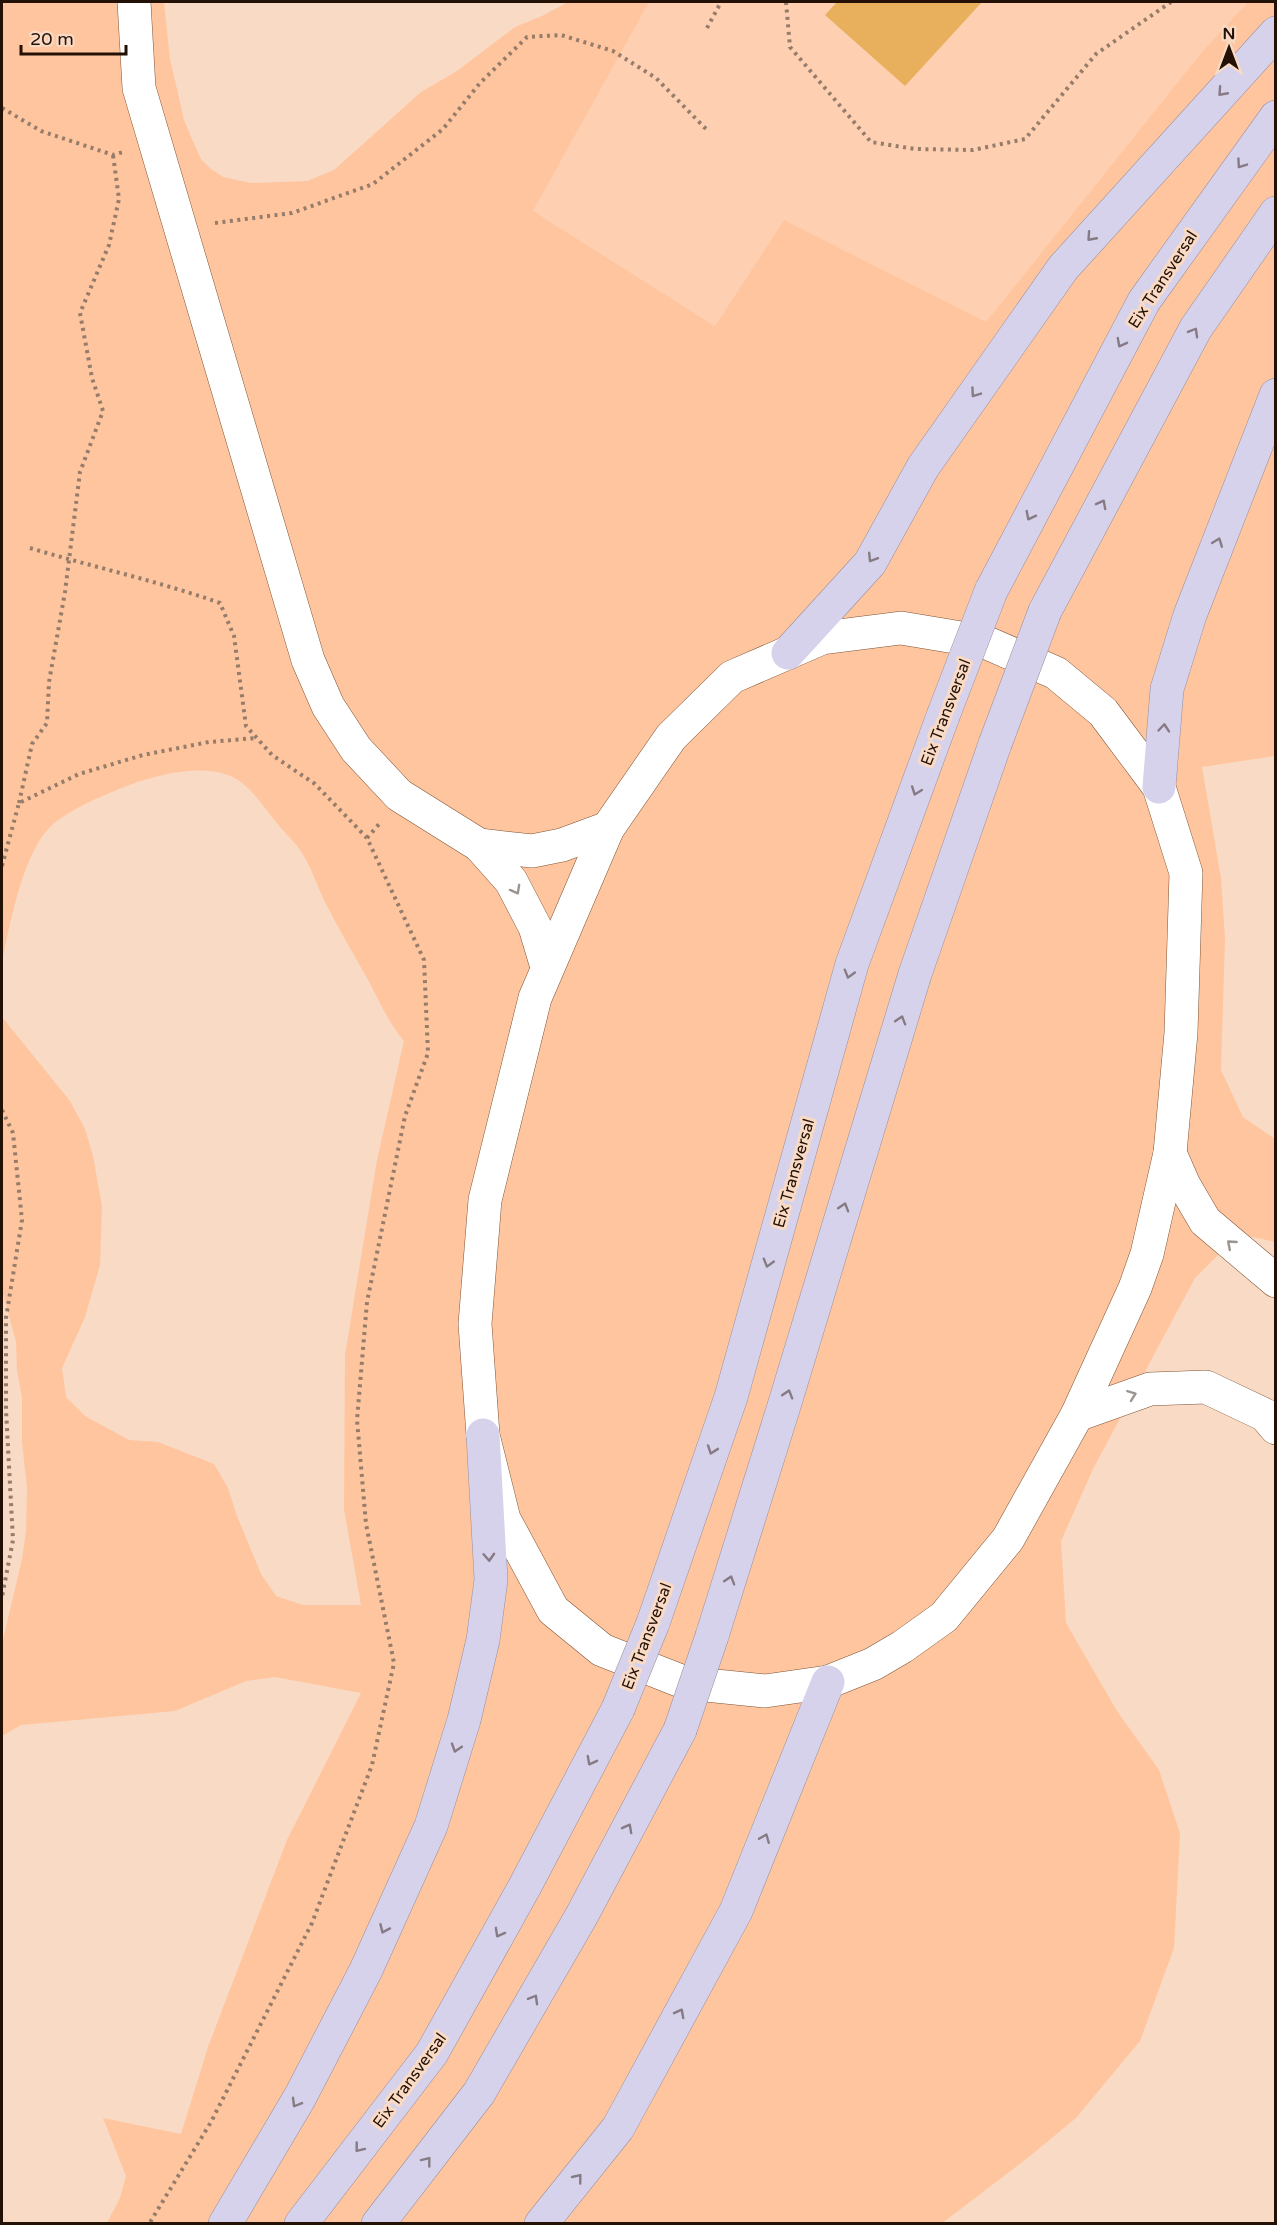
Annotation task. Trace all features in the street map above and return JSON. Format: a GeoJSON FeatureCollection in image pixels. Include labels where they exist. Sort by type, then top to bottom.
{"type":"FeatureCollection","features":[{"type":"Feature","properties":{"kind":"highway"},"geometry":{"type":"LineString","coordinates":[[788,653],[870,563],[923,467],[1063,268],[1275,33]]}},
{"type":"Feature","properties":{"kind":"highway","name":"Eix Transversal"},"geometry":{"type":"LineString","coordinates":[[301,2223],[432,2053],[525,1886],[618,1709],[653,1623],[731,1397],[852,964],[991,591],[1144,301],[1275,117]]}},
{"type":"Feature","properties":{"kind":"highway"},"geometry":{"type":"LineString","coordinates":[[378,2223],[479,2093],[582,1915],[680,1730],[784,1406],[915,974],[995,744],[1045,612],[1196,328],[1275,213]]}},
{"type":"Feature","properties":{"kind":"highway"},"geometry":{"type":"LineString","coordinates":[[1159,786],[1167,689],[1190,615],[1275,395]]}},
{"type":"Feature","properties":{"kind":"highway"},"geometry":{"type":"LineString","coordinates":[[225,2223],[300,2097],[355,1992],[434,1815],[465,1720],[484,1630],[491,1580],[483,1436]]}},
{"type":"Feature","properties":{"kind":"highway"},"geometry":{"type":"LineString","coordinates":[[541,2223],[618,2128],[736,1911],[828,1682]]}},
{"type":"Feature","properties":{"kind":"street"},"geometry":{"type":"LineString","coordinates":[[134,2],[139,88],[308,660],[328,706],[356,749],[399,795],[479,845],[511,881],[536,927],[547,967]]}},
{"type":"Feature","properties":{"kind":"street"},"geometry":{"type":"LineString","coordinates":[[901,628],[985,642],[1056,673],[1104,712],[1159,786],[1186,873],[1181,1043],[1170,1153],[1144,1263],[1135,1288],[1077,1415],[1008,1539],[944,1617],[902,1647],[873,1664],[828,1682],[765,1691],[686,1683],[602,1650],[553,1610],[504,1519],[483,1436],[475,1324],[484,1200],[536,998],[547,967],[608,828],[670,737],[732,677],[822,638],[901,628]]}},
{"type":"Feature","properties":{"kind":"street"},"geometry":{"type":"LineString","coordinates":[[479,845],[532,851],[562,845],[608,828]]}},
{"type":"Feature","properties":{"kind":"street"},"geometry":{"type":"LineString","coordinates":[[1170,1153],[1184,1185],[1205,1221],[1275,1281]]}},
{"type":"Feature","properties":{"kind":"street"},"geometry":{"type":"LineString","coordinates":[[1077,1415],[1150,1389],[1206,1387],[1265,1414],[1275,1428]]}},
{"type":"Feature","properties":{"kind":"path"},"geometry":{"type":"LineString","coordinates":[[707,28],[721,2]]}},
{"type":"Feature","properties":{"kind":"path"},"geometry":{"type":"LineString","coordinates":[[786,2],[790,47],[871,142],[915,149],[961,150],[973,150],[1025,139],[1096,54],[1171,2]]}},
{"type":"Feature","properties":{"kind":"path"},"geometry":{"type":"LineString","coordinates":[[179,224],[229,222],[292,213],[373,184],[443,129],[480,83],[527,37],[561,35],[613,51],[656,78],[706,129]]}},
{"type":"Feature","properties":{"kind":"path"},"geometry":{"type":"LineString","coordinates":[[2,108],[41,131],[113,155],[155,142]]}},
{"type":"Feature","properties":{"kind":"path"},"geometry":{"type":"LineString","coordinates":[[2,866],[32,744],[47,723],[49,682],[69,560],[80,472],[103,411],[92,378],[80,313],[109,245],[119,199],[113,155]]}},
{"type":"Feature","properties":{"kind":"path"},"geometry":{"type":"LineString","coordinates":[[30,548],[171,586],[220,603],[234,636],[246,726],[272,754],[315,784],[367,838],[424,960],[428,1053],[405,1116],[367,1302],[357,1420],[366,1524],[394,1663],[372,1765],[312,1923],[211,2122],[149,2223]]}},
{"type":"Feature","properties":{"kind":"path"},"geometry":{"type":"LineString","coordinates":[[19,803],[79,774],[143,755],[209,742],[257,738]]}},
{"type":"Feature","properties":{"kind":"path"},"geometry":{"type":"LineString","coordinates":[[2,1110],[13,1133],[22,1220],[6,1318],[6,1410],[13,1540],[2,1597]]}},
{"type":"Feature","properties":{"kind":"shaded area"},"geometry":{"type":"Polygon","coordinates":[[[2,2],[164,2],[170,60],[184,120],[201,159],[223,177],[251,183],[307,181],[334,170],[421,92],[457,71],[515,27],[568,2],[649,2],[533,211],[715,326],[784,220],[986,322],[1202,52],[1248,2],[1275,2],[1275,756],[1202,767],[1221,878],[1225,938],[1221,1070],[1243,1117],[1275,1139],[1275,1242],[1239,1234],[1195,1278],[1093,1469],[1061,1541],[1066,1623],[1117,1711],[1159,1770],[1180,1833],[1174,1948],[1140,2041],[1076,2118],[941,2224],[107,2223],[120,2198],[126,2176],[103,2118],[181,2134],[208,2047],[287,1840],[361,1693],[275,1677],[246,1681],[175,1711],[21,1725],[2,1736],[2,1644],[22,1559],[26,1531],[27,1488],[16,1342],[2,1290],[2,1017],[70,1101],[85,1129],[93,1156],[102,1206],[100,1265],[85,1317],[62,1368],[66,1397],[85,1416],[129,1440],[158,1442],[214,1464],[228,1488],[261,1574],[276,1596],[303,1605],[361,1605],[344,1509],[345,1355],[377,1160],[404,1041],[388,1019],[299,849],[249,789],[236,779],[216,772],[187,771],[142,780],[86,804],[57,821],[45,832],[27,866],[14,907],[2,962],[2,2]]]}},
{"type":"Feature","properties":{"kind":"shaded area"},"geometry":{"type":"Polygon","coordinates":[[[649,2],[1248,2],[1202,52],[986,322],[784,220],[715,326],[533,211],[649,2]]]}},
{"type":"Feature","properties":{"kind":"building"},"geometry":{"type":"Polygon","coordinates":[[[837,2],[982,2],[905,86],[825,15],[837,2]]]}}]}
